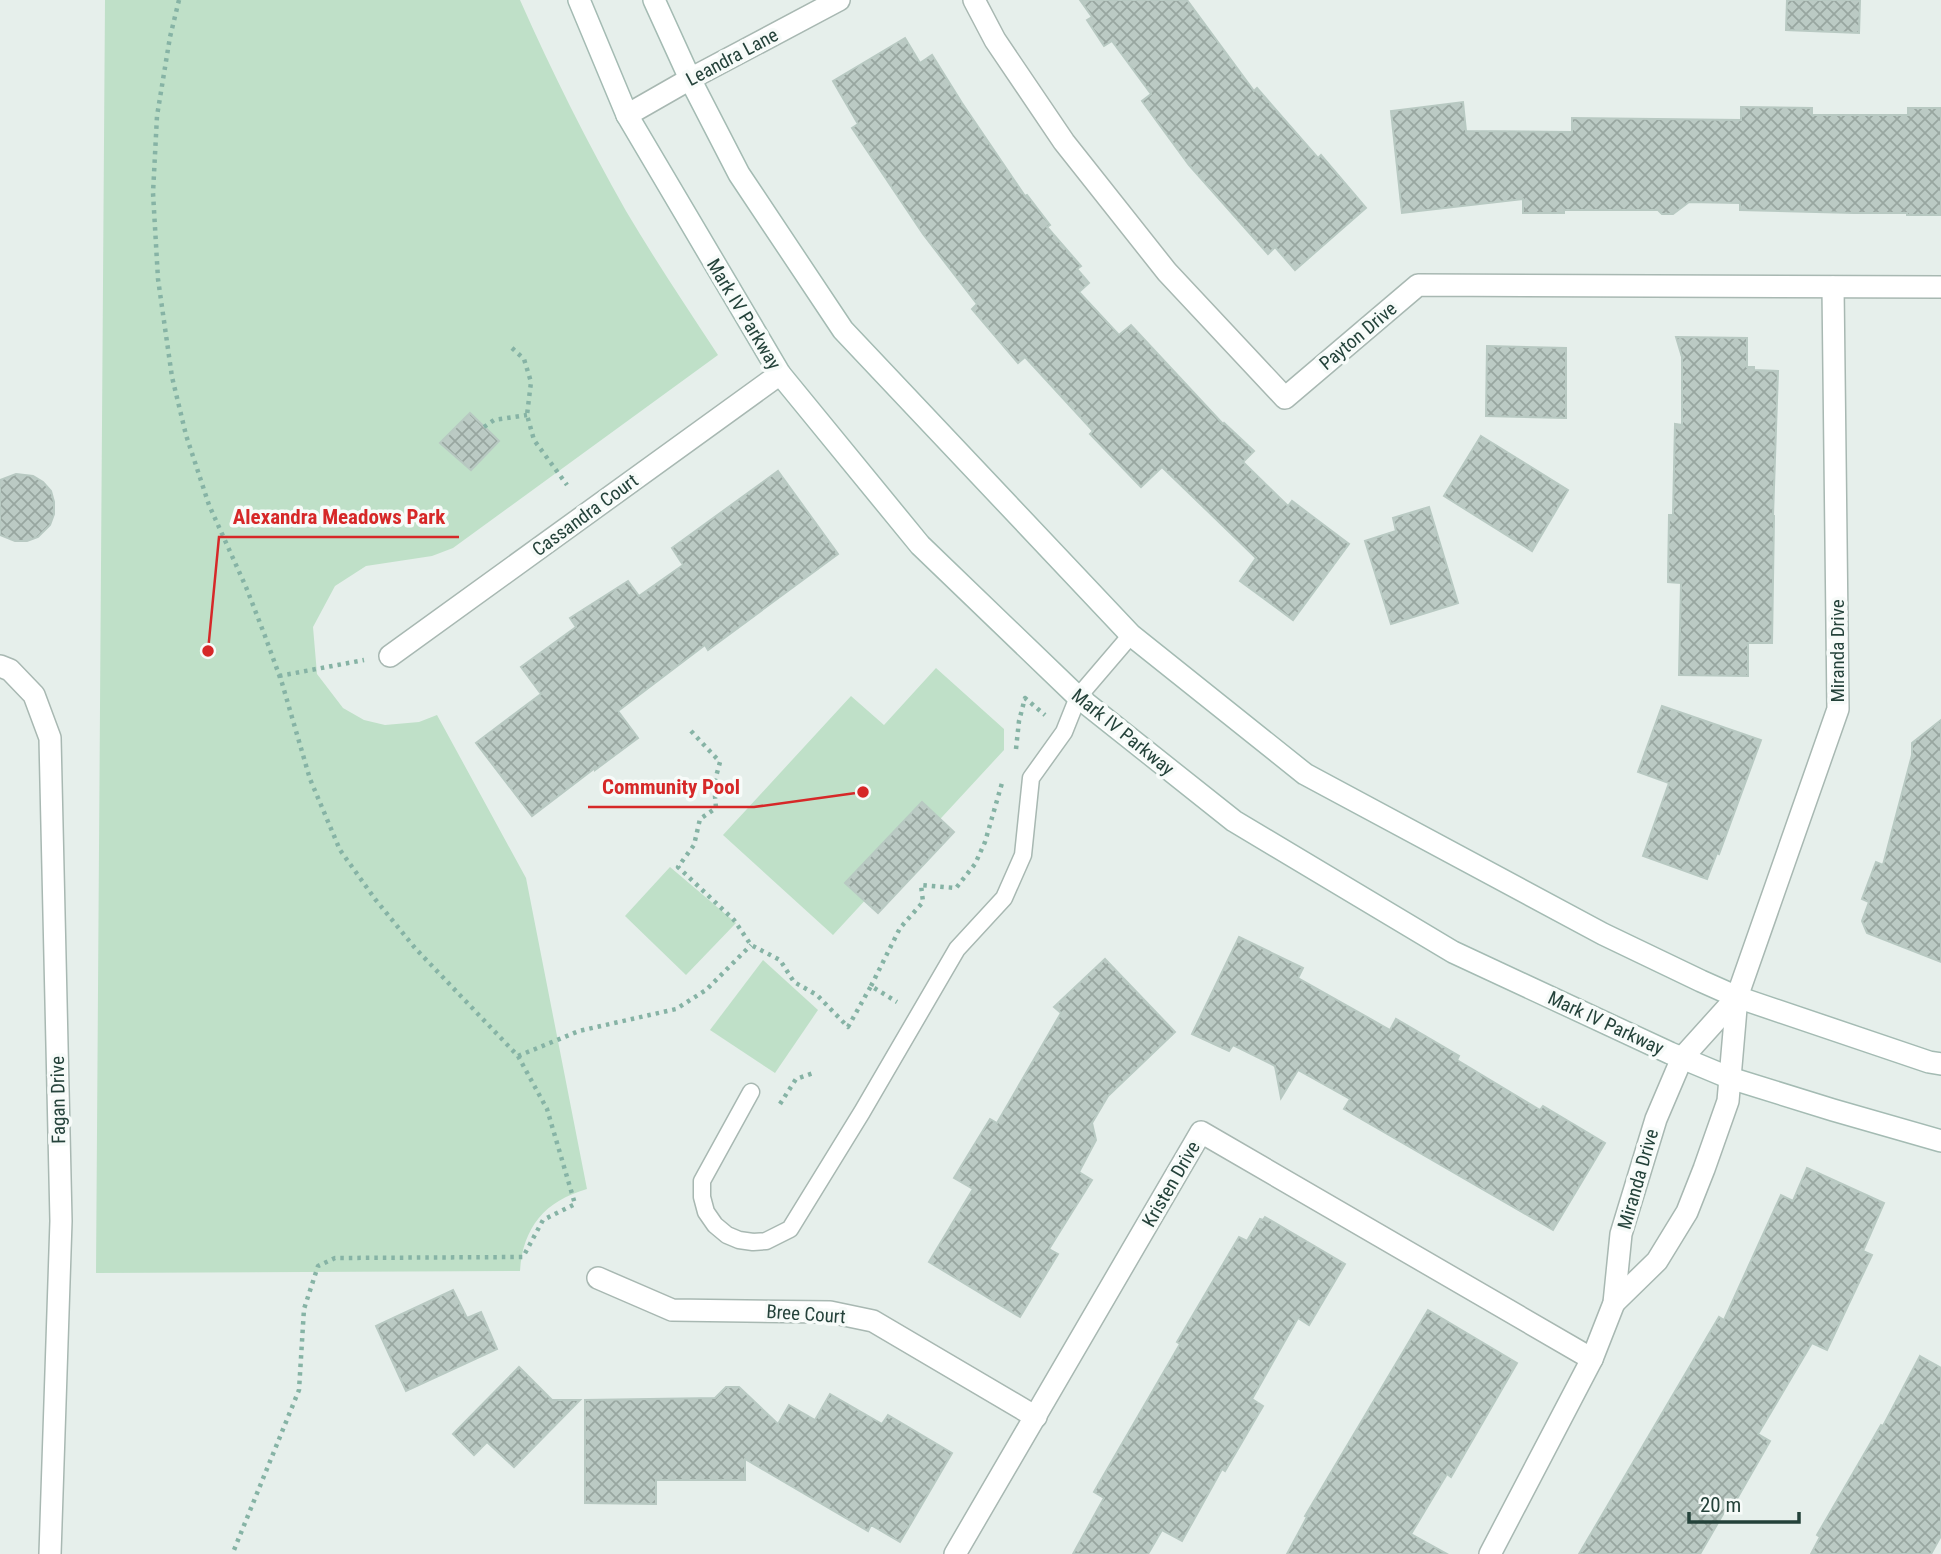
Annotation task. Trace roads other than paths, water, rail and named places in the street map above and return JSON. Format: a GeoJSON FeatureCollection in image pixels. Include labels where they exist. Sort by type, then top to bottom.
{"type":"FeatureCollection","features":[{"type":"Feature","properties":{"kind":"street","name":"Mark IV Parkway"},"geometry":{"type":"LineString","coordinates":[[579,0],[627,115],[780,374],[920,545],[1078,697],[1234,821],[1453,952],[1682,1058],[1730,1077],[1833,1111],[1941,1140]]}},
{"type":"Feature","properties":{"kind":"street"},"geometry":{"type":"LineString","coordinates":[[654,0],[690,79],[739,174],[843,330],[1131,635],[1305,774],[1603,934],[1738,997],[1941,1064]]}},
{"type":"Feature","properties":{"kind":"street","name":"Leandra Lane"},"geometry":{"type":"LineString","coordinates":[[627,115],[839,0]]}},
{"type":"Feature","properties":{"kind":"street","name":"Payton Drive"},"geometry":{"type":"LineString","coordinates":[[974,0],[995,40],[1064,142],[1167,272],[1285,398],[1418,285],[1941,286]]}},
{"type":"Feature","properties":{"kind":"street","name":"Miranda Drive"},"geometry":{"type":"LineString","coordinates":[[1615,1303],[1657,1261],[1686,1212],[1704,1169],[1728,1101],[1738,997],[1838,709],[1833,287]]}},
{"type":"Feature","properties":{"kind":"street","name":"Cassandra Court"},"geometry":{"type":"LineString","coordinates":[[390,656],[780,374]]}},
{"type":"Feature","properties":{"kind":"street","name":"Fagan Drive"},"geometry":{"type":"LineString","coordinates":[[0,666],[10,670],[34,695],[50,738],[61,1221],[50,1554]]}},
{"type":"Feature","properties":{"kind":"street","name":"Miranda Drive"},"geometry":{"type":"LineString","coordinates":[[1490,1554],[1592,1359],[1615,1303],[1621,1234],[1656,1119],[1682,1058],[1738,997]]}},
{"type":"Feature","properties":{"kind":"street","name":"Kristen Drive"},"geometry":{"type":"LineString","coordinates":[[956,1554],[1201,1132],[1592,1359]]}},
{"type":"Feature","properties":{"kind":"street","name":"Bree Court"},"geometry":{"type":"LineString","coordinates":[[598,1278],[672,1310],[830,1312],[873,1321],[1036,1417]]}},
{"type":"Feature","properties":{"kind":"lane"},"geometry":{"type":"LineString","coordinates":[[751,1092],[702,1181],[702,1197],[706,1212],[715,1225],[727,1235],[753,1242],[766,1241],[790,1229],[957,950],[1004,898],[1023,855],[1031,778],[1064,732],[1078,697],[1131,635]]}},
{"type":"Feature","properties":{"kind":"place","name":"Alexandra Meadows Park"},"geometry":{"type":"Point","coordinates":[208,651]}},
{"type":"Feature","properties":{"kind":"place","name":"Community Pool"},"geometry":{"type":"Point","coordinates":[863,792]}}]}
